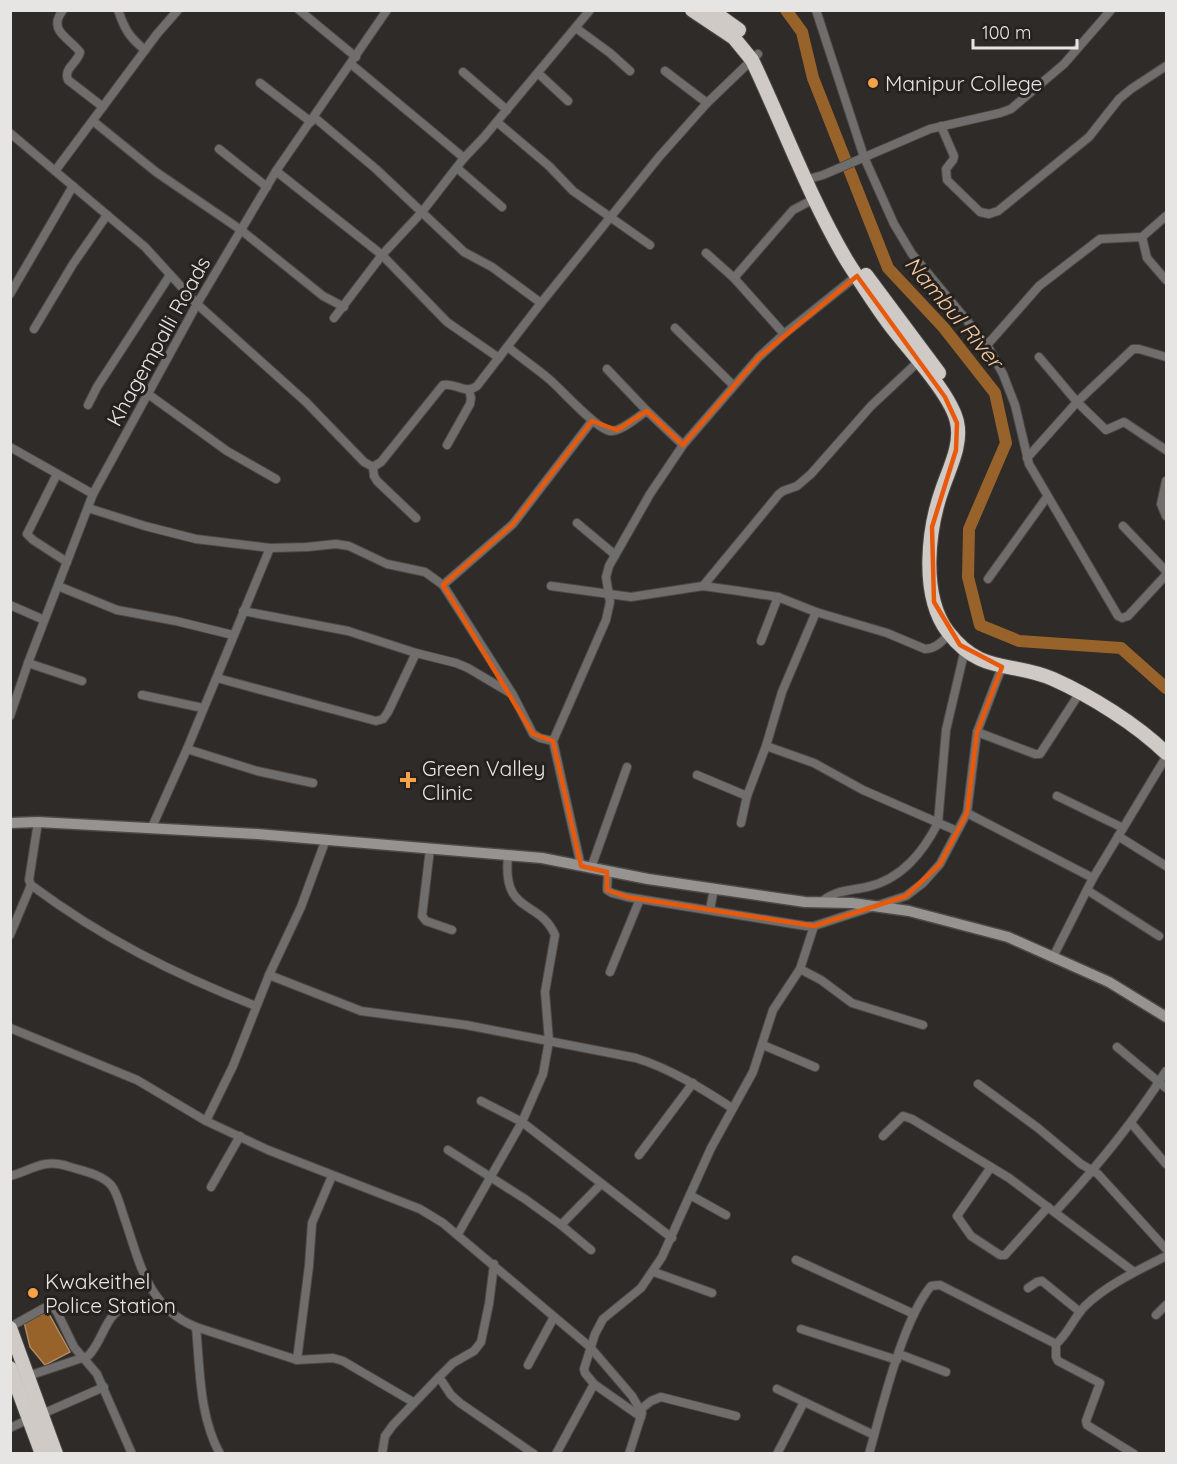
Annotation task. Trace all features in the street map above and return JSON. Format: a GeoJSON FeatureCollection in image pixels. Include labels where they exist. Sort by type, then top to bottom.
{"type":"FeatureCollection","features":[{"type":"Feature","properties":{"kind":"highway"},"geometry":{"type":"LineString","coordinates":[[692,10],[734,38],[755,57]]}},
{"type":"Feature","properties":{"kind":"highway"},"geometry":{"type":"LineString","coordinates":[[711,10],[742,33],[776,91],[813,177],[816,198],[889,323],[945,397],[957,423],[956,450],[935,511],[931,542],[931,583],[934,602],[944,626],[973,656],[1042,675],[1137,729],[1167,755]]}},
{"type":"Feature","properties":{"kind":"highway"},"geometry":{"type":"LineString","coordinates":[[860,273],[920,346],[955,397],[964,416],[966,442],[946,500],[939,535],[941,600],[946,612],[963,636],[1003,664],[1040,665],[1060,673],[1126,712],[1167,742]]}},
{"type":"Feature","properties":{"kind":"highway"},"geometry":{"type":"LineString","coordinates":[[10,1327],[28,1377],[42,1454]]}},
{"type":"Feature","properties":{"kind":"highway"},"geometry":{"type":"LineString","coordinates":[[10,1368],[57,1454]]}},
{"type":"Feature","properties":{"kind":"street"},"geometry":{"type":"LineString","coordinates":[[63,10],[57,17],[58,30],[80,52],[68,70],[66,75],[68,80],[103,107]]}},
{"type":"Feature","properties":{"kind":"street"},"geometry":{"type":"LineString","coordinates":[[118,10],[130,37],[145,50]]}},
{"type":"Feature","properties":{"kind":"street"},"geometry":{"type":"LineString","coordinates":[[55,171],[145,50],[178,10]]}},
{"type":"Feature","properties":{"kind":"street"},"geometry":{"type":"LineString","coordinates":[[299,10],[464,158]]}},
{"type":"Feature","properties":{"kind":"street","name":"Khagempalli Roads"},"geometry":{"type":"LineString","coordinates":[[10,716],[93,494],[197,304],[276,171],[387,10]]}},
{"type":"Feature","properties":{"kind":"street"},"geometry":{"type":"LineString","coordinates":[[334,318],[382,255],[422,212],[464,158],[588,14],[578,10]]}},
{"type":"Feature","properties":{"kind":"street"},"geometry":{"type":"LineString","coordinates":[[816,10],[863,158],[903,241],[987,345],[1003,374],[1015,405],[1029,464],[1047,498],[1120,617],[1128,616],[1167,573],[1123,525]]}},
{"type":"Feature","properties":{"kind":"street"},"geometry":{"type":"LineString","coordinates":[[813,177],[941,126],[1000,113],[1022,101],[1064,64],[1111,10]]}},
{"type":"Feature","properties":{"kind":"street"},"geometry":{"type":"LineString","coordinates":[[576,28],[630,71]]}},
{"type":"Feature","properties":{"kind":"street"},"geometry":{"type":"LineString","coordinates":[[374,467],[381,462],[443,385],[448,384],[469,390],[477,386],[659,157],[707,103],[755,57]]}},
{"type":"Feature","properties":{"kind":"street"},"geometry":{"type":"LineString","coordinates":[[941,126],[954,156],[946,169],[947,180],[980,212],[989,214],[998,211],[1089,137],[1125,94],[1167,66]]}},
{"type":"Feature","properties":{"kind":"street"},"geometry":{"type":"LineString","coordinates":[[665,71],[707,103]]}},
{"type":"Feature","properties":{"kind":"street"},"geometry":{"type":"LineString","coordinates":[[463,72],[507,110]]}},
{"type":"Feature","properties":{"kind":"street"},"geometry":{"type":"LineString","coordinates":[[538,73],[568,101]]}},
{"type":"Feature","properties":{"kind":"street"},"geometry":{"type":"LineString","coordinates":[[260,83],[346,142],[468,255],[492,267],[541,303]]}},
{"type":"Feature","properties":{"kind":"street"},"geometry":{"type":"LineString","coordinates":[[93,121],[156,172],[241,231],[323,297],[344,307]]}},
{"type":"Feature","properties":{"kind":"street"},"geometry":{"type":"LineString","coordinates":[[497,122],[549,166],[573,191],[650,245]]}},
{"type":"Feature","properties":{"kind":"street"},"geometry":{"type":"LineString","coordinates":[[10,133],[145,247],[197,304],[306,402],[364,462],[374,467]]}},
{"type":"Feature","properties":{"kind":"street"},"geometry":{"type":"LineString","coordinates":[[219,149],[267,187]]}},
{"type":"Feature","properties":{"kind":"street"},"geometry":{"type":"LineString","coordinates":[[457,168],[502,207]]}},
{"type":"Feature","properties":{"kind":"street"},"geometry":{"type":"LineString","coordinates":[[276,171],[382,255],[447,322],[499,358]]}},
{"type":"Feature","properties":{"kind":"street"},"geometry":{"type":"LineString","coordinates":[[10,294],[73,186]]}},
{"type":"Feature","properties":{"kind":"street"},"geometry":{"type":"LineString","coordinates":[[734,278],[793,210],[816,198]]}},
{"type":"Feature","properties":{"kind":"street"},"geometry":{"type":"LineString","coordinates":[[34,329],[73,264],[107,215]]}},
{"type":"Feature","properties":{"kind":"street"},"geometry":{"type":"LineString","coordinates":[[987,345],[1038,286],[1100,239],[1142,237],[1167,216]]}},
{"type":"Feature","properties":{"kind":"street"},"geometry":{"type":"LineString","coordinates":[[1142,237],[1147,258],[1167,280]]}},
{"type":"Feature","properties":{"kind":"street"},"geometry":{"type":"LineString","coordinates":[[706,253],[734,278],[784,334]]}},
{"type":"Feature","properties":{"kind":"street"},"geometry":{"type":"LineString","coordinates":[[586,867],[553,741],[606,620],[610,595],[606,577],[614,554],[683,445],[733,385],[784,334],[860,273]]}},
{"type":"Feature","properties":{"kind":"street"},"geometry":{"type":"LineString","coordinates":[[88,405],[97,387],[170,275]]}},
{"type":"Feature","properties":{"kind":"street"},"geometry":{"type":"LineString","coordinates":[[675,328],[733,385]]}},
{"type":"Feature","properties":{"kind":"street"},"geometry":{"type":"LineString","coordinates":[[508,347],[564,392],[592,421],[604,429],[617,430],[646,411]]}},
{"type":"Feature","properties":{"kind":"street"},"geometry":{"type":"LineString","coordinates":[[1027,458],[1077,402],[1133,350],[1139,349],[1167,357]]}},
{"type":"Feature","properties":{"kind":"street"},"geometry":{"type":"LineString","coordinates":[[1039,357],[1077,402],[1106,430],[1124,422],[1167,450]]}},
{"type":"Feature","properties":{"kind":"street"},"geometry":{"type":"LineString","coordinates":[[703,586],[779,494],[783,490],[797,486],[811,474],[871,406],[919,361]]}},
{"type":"Feature","properties":{"kind":"street"},"geometry":{"type":"LineString","coordinates":[[607,369],[646,411],[683,445]]}},
{"type":"Feature","properties":{"kind":"street"},"geometry":{"type":"LineString","coordinates":[[447,445],[470,404],[469,390]]}},
{"type":"Feature","properties":{"kind":"street"},"geometry":{"type":"LineString","coordinates":[[148,394],[227,451],[276,479]]}},
{"type":"Feature","properties":{"kind":"street"},"geometry":{"type":"LineString","coordinates":[[443,585],[513,524],[592,421]]}},
{"type":"Feature","properties":{"kind":"street"},"geometry":{"type":"LineString","coordinates":[[10,447],[93,494]]}},
{"type":"Feature","properties":{"kind":"street"},"geometry":{"type":"LineString","coordinates":[[374,467],[374,476],[377,481],[416,518]]}},
{"type":"Feature","properties":{"kind":"street"},"geometry":{"type":"LineString","coordinates":[[57,474],[27,534],[67,561]]}},
{"type":"Feature","properties":{"kind":"street"},"geometry":{"type":"LineString","coordinates":[[1167,480],[1161,504],[1167,516]]}},
{"type":"Feature","properties":{"kind":"street"},"geometry":{"type":"LineString","coordinates":[[988,579],[1047,498]]}},
{"type":"Feature","properties":{"kind":"street"},"geometry":{"type":"LineString","coordinates":[[88,508],[196,539],[270,548],[336,544],[349,546],[387,564],[425,572],[443,585],[513,695],[533,734],[553,741]]}},
{"type":"Feature","properties":{"kind":"street"},"geometry":{"type":"LineString","coordinates":[[576,523],[614,554]]}},
{"type":"Feature","properties":{"kind":"street"},"geometry":{"type":"LineString","coordinates":[[152,827],[187,749],[270,548]]}},
{"type":"Feature","properties":{"kind":"street"},"geometry":{"type":"LineString","coordinates":[[58,586],[117,610],[233,635]]}},
{"type":"Feature","properties":{"kind":"street"},"geometry":{"type":"LineString","coordinates":[[550,586],[631,597],[703,586],[778,597],[816,612],[887,633],[925,649],[937,646],[950,634]]}},
{"type":"Feature","properties":{"kind":"street"},"geometry":{"type":"LineString","coordinates":[[761,641],[778,597]]}},
{"type":"Feature","properties":{"kind":"street"},"geometry":{"type":"LineString","coordinates":[[10,605],[44,620]]}},
{"type":"Feature","properties":{"kind":"street"},"geometry":{"type":"LineString","coordinates":[[243,611],[348,631],[463,666],[513,695]]}},
{"type":"Feature","properties":{"kind":"street"},"geometry":{"type":"LineString","coordinates":[[741,823],[747,796],[766,746],[782,692],[816,612]]}},
{"type":"Feature","properties":{"kind":"street"},"geometry":{"type":"LineString","coordinates":[[820,903],[832,894],[881,882],[904,869],[926,846],[938,823],[947,723],[965,649]]}},
{"type":"Feature","properties":{"kind":"street"},"geometry":{"type":"LineString","coordinates":[[217,678],[376,721],[382,719],[388,712],[416,653]]}},
{"type":"Feature","properties":{"kind":"street"},"geometry":{"type":"LineString","coordinates":[[28,663],[82,681]]}},
{"type":"Feature","properties":{"kind":"street"},"geometry":{"type":"LineString","coordinates":[[10,823],[152,827],[326,839],[542,858],[712,898],[761,920],[814,926],[906,896],[923,883],[940,864],[967,813],[977,732],[1003,664]]}},
{"type":"Feature","properties":{"kind":"street"},"geometry":{"type":"LineString","coordinates":[[977,732],[1040,754],[1079,694]]}},
{"type":"Feature","properties":{"kind":"street"},"geometry":{"type":"LineString","coordinates":[[142,695],[203,708]]}},
{"type":"Feature","properties":{"kind":"street"},"geometry":{"type":"LineString","coordinates":[[766,746],[813,764],[863,790],[957,831]]}},
{"type":"Feature","properties":{"kind":"street"},"geometry":{"type":"LineString","coordinates":[[187,749],[257,771],[313,783]]}},
{"type":"Feature","properties":{"kind":"street"},"geometry":{"type":"LineString","coordinates":[[1053,957],[1087,890],[1167,755]]}},
{"type":"Feature","properties":{"kind":"street"},"geometry":{"type":"LineString","coordinates":[[586,867],[627,767]]}},
{"type":"Feature","properties":{"kind":"street"},"geometry":{"type":"LineString","coordinates":[[697,775],[747,796]]}},
{"type":"Feature","properties":{"kind":"street"},"geometry":{"type":"LineString","coordinates":[[1057,796],[1123,828]]}},
{"type":"Feature","properties":{"kind":"street"},"geometry":{"type":"LineString","coordinates":[[967,813],[1094,878]]}},
{"type":"Feature","properties":{"kind":"street"},"geometry":{"type":"LineString","coordinates":[[38,822],[29,880],[31,885],[138,954],[210,988],[256,1006]]}},
{"type":"Feature","properties":{"kind":"street"},"geometry":{"type":"LineString","coordinates":[[1118,836],[1167,866]]}},
{"type":"Feature","properties":{"kind":"street"},"geometry":{"type":"LineString","coordinates":[[206,1121],[233,1066],[326,839]]}},
{"type":"Feature","properties":{"kind":"street"},"geometry":{"type":"LineString","coordinates":[[430,849],[422,916],[426,921],[452,930]]}},
{"type":"Feature","properties":{"kind":"street"},"geometry":{"type":"LineString","coordinates":[[458,1234],[522,1122],[543,1074],[549,1041],[545,992],[555,935],[552,927],[521,903],[511,892],[507,880],[508,856]]}},
{"type":"Feature","properties":{"kind":"street"},"geometry":{"type":"LineString","coordinates":[[607,874],[607,890],[640,899],[712,898],[852,903],[909,911],[1008,937],[1109,981],[1167,1017]]}},
{"type":"Feature","properties":{"kind":"street"},"geometry":{"type":"LineString","coordinates":[[10,935],[31,885]]}},
{"type":"Feature","properties":{"kind":"street"},"geometry":{"type":"LineString","coordinates":[[1087,890],[1159,936]]}},
{"type":"Feature","properties":{"kind":"street"},"geometry":{"type":"LineString","coordinates":[[610,972],[640,899]]}},
{"type":"Feature","properties":{"kind":"street"},"geometry":{"type":"LineString","coordinates":[[641,1413],[594,1384],[584,1371],[590,1347],[603,1319],[641,1288],[654,1272],[697,1199],[732,1108],[753,1072],[773,1010],[800,969],[814,926]]}},
{"type":"Feature","properties":{"kind":"street"},"geometry":{"type":"LineString","coordinates":[[800,969],[821,980],[852,1003],[923,1026]]}},
{"type":"Feature","properties":{"kind":"street"},"geometry":{"type":"LineString","coordinates":[[269,975],[360,1011],[466,1025],[636,1058],[652,1063],[693,1083],[732,1108]]}},
{"type":"Feature","properties":{"kind":"street"},"geometry":{"type":"LineString","coordinates":[[10,1028],[137,1080],[206,1121],[278,1154],[420,1209],[444,1223],[590,1347],[641,1413]]}},
{"type":"Feature","properties":{"kind":"street"},"geometry":{"type":"LineString","coordinates":[[763,1045],[815,1067]]}},
{"type":"Feature","properties":{"kind":"street"},"geometry":{"type":"LineString","coordinates":[[1117,1047],[1167,1088]]}},
{"type":"Feature","properties":{"kind":"street"},"geometry":{"type":"LineString","coordinates":[[991,1167],[957,1216],[973,1237],[1000,1255],[1005,1255],[1093,1170],[1131,1123],[1167,1071]]}},
{"type":"Feature","properties":{"kind":"street"},"geometry":{"type":"LineString","coordinates":[[639,1155],[693,1083]]}},
{"type":"Feature","properties":{"kind":"street"},"geometry":{"type":"LineString","coordinates":[[978,1084],[1038,1128],[1083,1166],[1093,1170],[1167,1249]]}},
{"type":"Feature","properties":{"kind":"street"},"geometry":{"type":"LineString","coordinates":[[481,1101],[522,1122],[672,1238]]}},
{"type":"Feature","properties":{"kind":"street"},"geometry":{"type":"LineString","coordinates":[[883,1136],[903,1116],[906,1116],[1009,1178],[1134,1272]]}},
{"type":"Feature","properties":{"kind":"street"},"geometry":{"type":"LineString","coordinates":[[1131,1123],[1167,1164]]}},
{"type":"Feature","properties":{"kind":"street"},"geometry":{"type":"LineString","coordinates":[[211,1187],[240,1136]]}},
{"type":"Feature","properties":{"kind":"street"},"geometry":{"type":"LineString","coordinates":[[447,1150],[490,1176],[561,1225],[591,1250]]}},
{"type":"Feature","properties":{"kind":"street"},"geometry":{"type":"LineString","coordinates":[[10,1176],[54,1163],[81,1169],[107,1181],[114,1190],[135,1254],[151,1287],[166,1308],[181,1319],[196,1327],[297,1360],[333,1358],[343,1361],[413,1402]]}},
{"type":"Feature","properties":{"kind":"street"},"geometry":{"type":"LineString","coordinates":[[297,1360],[312,1223],[332,1176]]}},
{"type":"Feature","properties":{"kind":"street"},"geometry":{"type":"LineString","coordinates":[[561,1225],[601,1184]]}},
{"type":"Feature","properties":{"kind":"street"},"geometry":{"type":"LineString","coordinates":[[697,1199],[726,1215]]}},
{"type":"Feature","properties":{"kind":"street"},"geometry":{"type":"LineString","coordinates":[[1134,1454],[1087,1425],[1086,1421],[1100,1383],[1058,1361],[1056,1344],[1080,1312],[1094,1298],[1134,1272],[1167,1256]]}},
{"type":"Feature","properties":{"kind":"street"},"geometry":{"type":"LineString","coordinates":[[795,1260],[914,1314]]}},
{"type":"Feature","properties":{"kind":"street"},"geometry":{"type":"LineString","coordinates":[[382,1454],[387,1433],[413,1402],[453,1363],[474,1351],[481,1342],[494,1264]]}},
{"type":"Feature","properties":{"kind":"street"},"geometry":{"type":"LineString","coordinates":[[654,1272],[712,1293]]}},
{"type":"Feature","properties":{"kind":"street"},"geometry":{"type":"LineString","coordinates":[[1028,1288],[1042,1281],[1080,1312]]}},
{"type":"Feature","properties":{"kind":"street"},"geometry":{"type":"LineString","coordinates":[[869,1454],[898,1357],[914,1314],[931,1286],[940,1285],[1056,1344]]}},
{"type":"Feature","properties":{"kind":"street"},"geometry":{"type":"LineString","coordinates":[[1156,1314],[1167,1305]]}},
{"type":"Feature","properties":{"kind":"street"},"geometry":{"type":"LineString","coordinates":[[28,1377],[85,1359],[95,1349],[114,1314],[126,1307]]}},
{"type":"Feature","properties":{"kind":"street"},"geometry":{"type":"LineString","coordinates":[[10,1327],[44,1308],[53,1308],[74,1347],[97,1374],[132,1454]]}},
{"type":"Feature","properties":{"kind":"street"},"geometry":{"type":"LineString","coordinates":[[528,1365],[554,1317]]}},
{"type":"Feature","properties":{"kind":"street"},"geometry":{"type":"LineString","coordinates":[[196,1327],[201,1386],[207,1418],[211,1435],[220,1454]]}},
{"type":"Feature","properties":{"kind":"street"},"geometry":{"type":"LineString","coordinates":[[801,1329],[946,1372]]}},
{"type":"Feature","properties":{"kind":"street"},"geometry":{"type":"LineString","coordinates":[[439,1377],[451,1395],[460,1403],[534,1454]]}},
{"type":"Feature","properties":{"kind":"street"},"geometry":{"type":"LineString","coordinates":[[556,1454],[594,1384]]}},
{"type":"Feature","properties":{"kind":"street"},"geometry":{"type":"LineString","coordinates":[[10,1428],[104,1387]]}},
{"type":"Feature","properties":{"kind":"street"},"geometry":{"type":"LineString","coordinates":[[777,1389],[874,1435]]}},
{"type":"Feature","properties":{"kind":"street"},"geometry":{"type":"LineString","coordinates":[[629,1454],[641,1413],[653,1400],[664,1397],[736,1416]]}},
{"type":"Feature","properties":{"kind":"street"},"geometry":{"type":"LineString","coordinates":[[777,1454],[804,1402]]}},
{"type":"Feature","properties":{"kind":"highlighted area"},"geometry":{"type":"Polygon","coordinates":[[[857,276],[945,397],[957,423],[956,450],[932,527],[934,602],[960,645],[1002,667],[977,732],[967,813],[940,864],[906,896],[814,926],[627,897],[607,890],[607,872],[581,866],[553,741],[533,734],[443,585],[513,524],[592,421],[617,430],[647,411],[683,445],[759,357],[857,276]]]}},
{"type":"Feature","properties":{"kind":"shaded area"},"geometry":{"type":"Polygon","coordinates":[[[44,1311],[49,1314],[70,1352],[45,1365],[30,1347],[24,1322],[44,1311]]]}},
{"type":"Feature","properties":{"kind":"waterway","name":"Nambul River"},"geometry":{"type":"LineString","coordinates":[[786,10],[802,32],[813,78],[888,268],[944,328],[995,393],[1006,443],[969,529],[968,577],[980,625],[1019,641],[1121,648],[1166,688]]}},
{"type":"Feature","properties":{"kind":"place","name":"Manipur College"},"geometry":{"type":"Point","coordinates":[873,83]}},
{"type":"Feature","properties":{"kind":"place","name":"Green Valley Clinic"},"geometry":{"type":"Point","coordinates":[408,780]}},
{"type":"Feature","properties":{"kind":"place","name":"Kwakeithel Police Station"},"geometry":{"type":"Point","coordinates":[33,1293]}}]}
